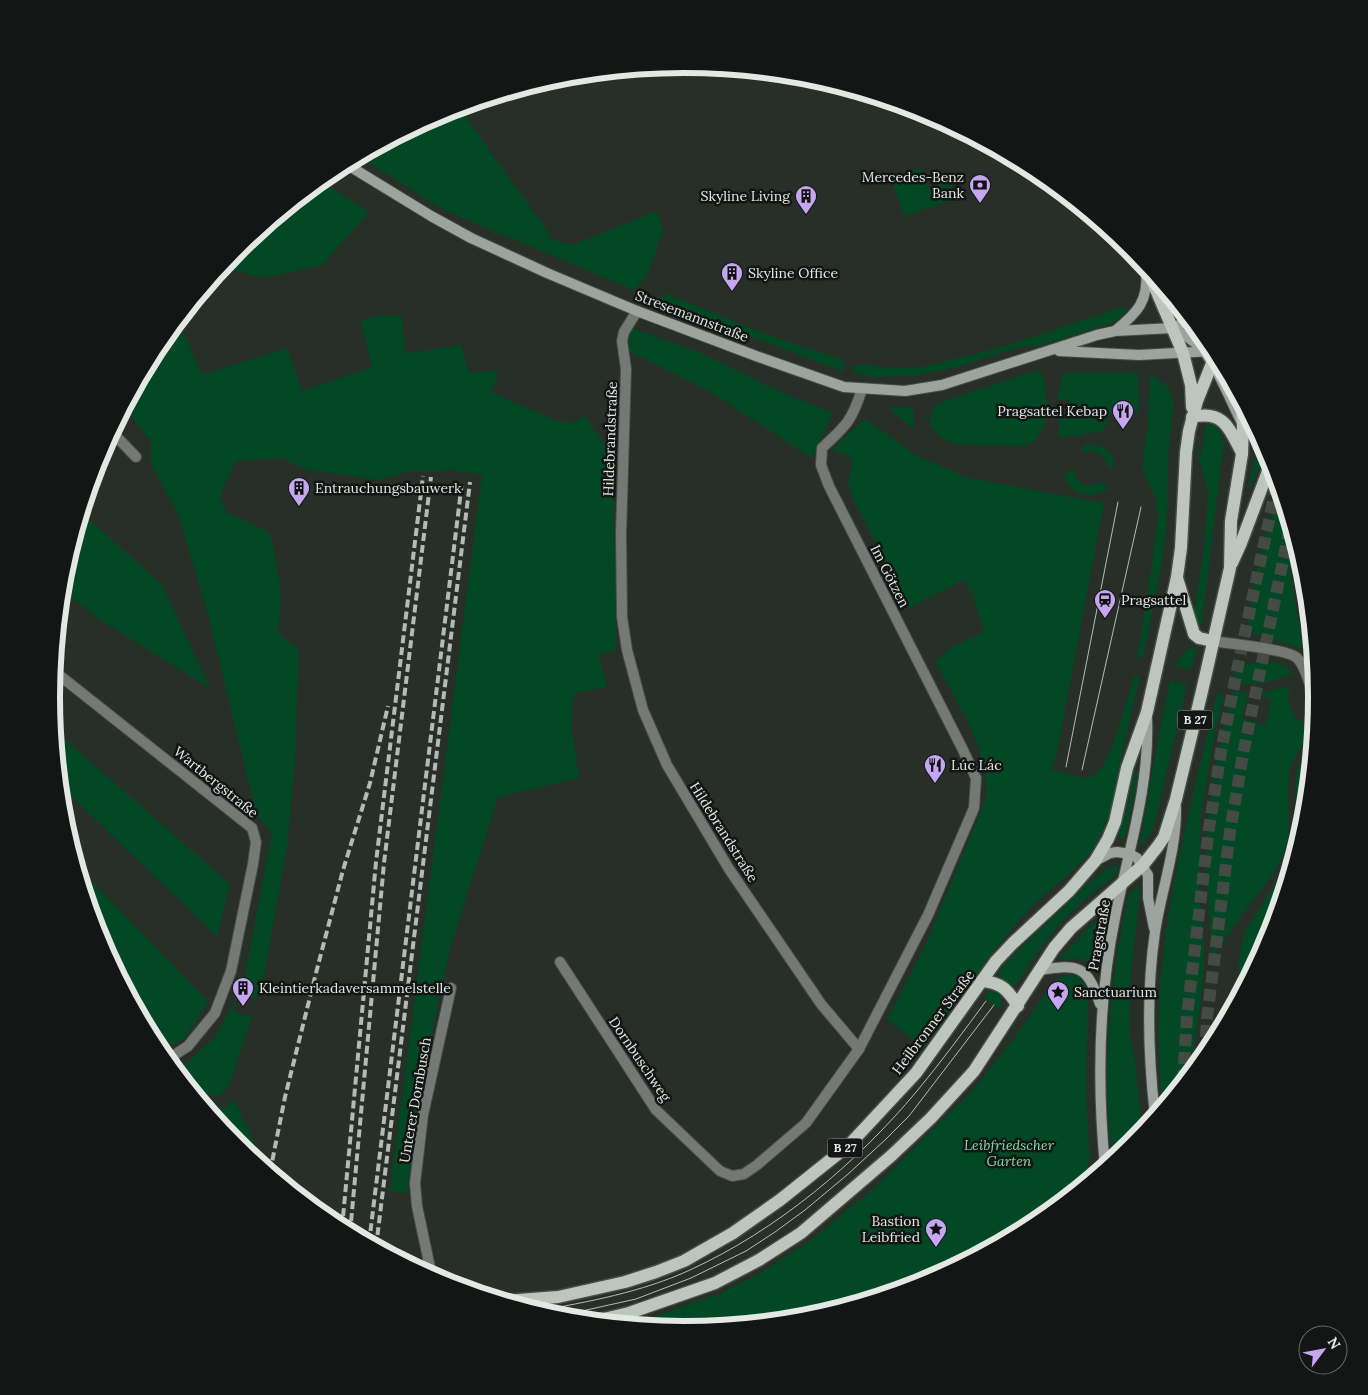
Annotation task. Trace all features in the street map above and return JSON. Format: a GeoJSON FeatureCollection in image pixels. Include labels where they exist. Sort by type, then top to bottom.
{"type":"FeatureCollection","features":[{"type":"Feature","properties":{"kind":"main road","name":"Stresemannstraße"},"geometry":{"type":"LineString","coordinates":[[354,169],[471,238],[547,274],[638,311],[835,384],[862,389],[905,391],[942,385],[1115,331],[1173,328]]}},
{"type":"Feature","properties":{"kind":"main road"},"geometry":{"type":"LineString","coordinates":[[1115,331],[1140,308],[1147,279]]}},
{"type":"Feature","properties":{"kind":"main road"},"geometry":{"type":"LineString","coordinates":[[1155,289],[1183,353],[1191,385],[1192,417],[1203,415],[1215,416],[1224,422],[1242,454]]}},
{"type":"Feature","properties":{"kind":"main road"},"geometry":{"type":"LineString","coordinates":[[1173,328],[1183,323]]}},
{"type":"Feature","properties":{"kind":"main road"},"geometry":{"type":"LineString","coordinates":[[1173,328],[1193,337]]}},
{"type":"Feature","properties":{"kind":"main road"},"geometry":{"type":"LineString","coordinates":[[1183,353],[1196,341]]}},
{"type":"Feature","properties":{"kind":"main road","name":"Stresemannstraße"},"geometry":{"type":"LineString","coordinates":[[1051,351],[1139,355],[1183,353]]}},
{"type":"Feature","properties":{"kind":"main road"},"geometry":{"type":"LineString","coordinates":[[1183,353],[1206,355]]}},
{"type":"Feature","properties":{"kind":"main road","name":"B 27"},"geometry":{"type":"LineString","coordinates":[[1147,712],[1177,577],[1184,520],[1186,452],[1192,417],[1209,361]]}},
{"type":"Feature","properties":{"kind":"main road"},"geometry":{"type":"LineString","coordinates":[[1232,400],[1244,426]]}},
{"type":"Feature","properties":{"kind":"main road"},"geometry":{"type":"LineString","coordinates":[[1230,568],[1231,521],[1242,454],[1244,421]]}},
{"type":"Feature","properties":{"kind":"main road","name":"B 27"},"geometry":{"type":"LineString","coordinates":[[612,1317],[629,1313],[715,1283],[759,1260],[801,1233],[891,1156],[931,1118],[974,1070],[1018,1006],[1054,948],[1071,928],[1143,865],[1158,846],[1164,837],[1176,799],[1230,568],[1267,474]]}},
{"type":"Feature","properties":{"kind":"main road"},"geometry":{"type":"LineString","coordinates":[[1177,577],[1194,634],[1199,638],[1213,641]]}},
{"type":"Feature","properties":{"kind":"main road","name":"Pragstraße"},"geometry":{"type":"LineString","coordinates":[[1104,1158],[1099,1074],[1102,1008],[1106,969],[1115,918],[1146,771],[1147,712]]}},
{"type":"Feature","properties":{"kind":"main road","name":"Heilbronner Straße"},"geometry":{"type":"LineString","coordinates":[[521,1300],[558,1297],[625,1282],[684,1261],[733,1233],[794,1190],[848,1145],[916,1073],[996,962],[1013,943],[1069,891],[1095,862],[1115,822],[1127,768],[1147,712]]}},
{"type":"Feature","properties":{"kind":"main road"},"geometry":{"type":"LineString","coordinates":[[1154,1107],[1148,998],[1155,931],[1176,827],[1176,799]]}},
{"type":"Feature","properties":{"kind":"main road"},"geometry":{"type":"LineString","coordinates":[[1095,862],[1110,853],[1117,852],[1130,854],[1137,858],[1148,875],[1148,898],[1155,931]]}},
{"type":"Feature","properties":{"kind":"main road"},"geometry":{"type":"LineString","coordinates":[[1040,970],[1071,966],[1080,970],[1088,976],[1102,1008]]}},
{"type":"Feature","properties":{"kind":"main road"},"geometry":{"type":"LineString","coordinates":[[982,982],[997,983],[1009,992],[1018,1006]]}},
{"type":"Feature","properties":{"kind":"street","name":"Hildebrandstraße"},"geometry":{"type":"LineString","coordinates":[[638,311],[624,332],[622,341],[626,369],[621,543],[622,616],[627,650],[643,710],[667,765],[729,869],[821,1004],[859,1049]]}},
{"type":"Feature","properties":{"kind":"street","name":"Im Götzen"},"geometry":{"type":"LineString","coordinates":[[859,1049],[928,916],[974,808],[976,778],[964,750],[829,486],[821,465],[822,448],[850,420],[862,389]]}},
{"type":"Feature","properties":{"kind":"street"},"geometry":{"type":"LineString","coordinates":[[117,437],[136,457]]}},
{"type":"Feature","properties":{"kind":"street"},"geometry":{"type":"LineString","coordinates":[[1213,641],[1289,653],[1301,663],[1308,681]]}},
{"type":"Feature","properties":{"kind":"street","name":"Wartbergstraße"},"geometry":{"type":"LineString","coordinates":[[61,676],[252,828],[256,842],[253,864],[231,971],[215,1013],[188,1046],[173,1056]]}},
{"type":"Feature","properties":{"kind":"street","name":"Dornbuschweg"},"geometry":{"type":"LineString","coordinates":[[560,962],[656,1110],[720,1171],[732,1176],[744,1174],[757,1165],[806,1122],[859,1049]]}},
{"type":"Feature","properties":{"kind":"street","name":"Unterer Dornbusch"},"geometry":{"type":"LineString","coordinates":[[430,1267],[417,1206],[415,1183],[423,1115],[451,988]]}},
{"type":"Feature","properties":{"kind":"green space"},"geometry":{"type":"Polygon","coordinates":[[[464,114],[549,233],[549,238],[572,245],[657,211],[663,231],[647,276],[634,290],[442,209],[366,161],[408,138],[464,114]]]}},
{"type":"Feature","properties":{"kind":"green space"},"geometry":{"type":"Polygon","coordinates":[[[921,168],[928,189],[951,182],[956,199],[904,216],[891,178],[921,168]]]}},
{"type":"Feature","properties":{"kind":"green space"},"geometry":{"type":"Polygon","coordinates":[[[328,185],[369,212],[322,265],[263,278],[231,269],[273,228],[304,202],[328,185]]]}},
{"type":"Feature","properties":{"kind":"green space"},"geometry":{"type":"Polygon","coordinates":[[[664,293],[768,335],[841,359],[845,366],[843,372],[665,303],[662,299],[664,293]]]}},
{"type":"Feature","properties":{"kind":"green space"},"geometry":{"type":"Polygon","coordinates":[[[1123,307],[1127,309],[1127,313],[1112,323],[1039,346],[1023,346],[957,367],[913,376],[871,377],[853,372],[854,366],[857,364],[894,368],[922,367],[1002,347],[1123,307]]]}},
{"type":"Feature","properties":{"kind":"green space"},"geometry":{"type":"Polygon","coordinates":[[[377,315],[401,316],[406,353],[461,345],[469,373],[498,370],[492,392],[554,420],[573,423],[584,415],[613,456],[616,651],[599,654],[607,687],[574,693],[571,724],[579,778],[498,797],[450,949],[422,1079],[407,1193],[390,1191],[482,475],[448,469],[443,471],[411,471],[378,480],[304,469],[282,458],[236,461],[225,483],[220,498],[227,513],[267,531],[272,540],[281,591],[278,633],[299,650],[295,761],[287,848],[261,992],[256,998],[238,996],[233,1012],[252,1017],[229,1085],[219,1096],[203,1094],[182,1067],[215,1037],[243,986],[272,832],[257,816],[206,607],[178,514],[151,464],[151,442],[129,413],[165,351],[181,329],[202,375],[287,348],[302,391],[372,367],[361,321],[377,315]]]}},
{"type":"Feature","properties":{"kind":"green space"},"geometry":{"type":"Polygon","coordinates":[[[632,328],[701,353],[779,391],[833,413],[812,458],[712,393],[627,350],[624,341],[632,328]]]}},
{"type":"Feature","properties":{"kind":"green space"},"geometry":{"type":"Polygon","coordinates":[[[1037,370],[1044,377],[1047,406],[1045,425],[1035,441],[1022,446],[956,444],[941,438],[930,426],[931,413],[936,404],[1037,370]]]}},
{"type":"Feature","properties":{"kind":"green space"},"geometry":{"type":"Polygon","coordinates":[[[1063,373],[1138,373],[1139,413],[1123,410],[1110,414],[1103,431],[1059,438],[1059,417],[1069,417],[1068,400],[1057,399],[1063,373]]]}},
{"type":"Feature","properties":{"kind":"green space"},"geometry":{"type":"Polygon","coordinates":[[[1150,374],[1166,384],[1174,402],[1168,456],[1167,522],[1161,569],[1143,658],[1137,657],[1158,517],[1155,497],[1142,468],[1148,421],[1150,374]]]}},
{"type":"Feature","properties":{"kind":"green space"},"geometry":{"type":"Polygon","coordinates":[[[912,407],[914,430],[889,408],[912,407]]]}},
{"type":"Feature","properties":{"kind":"green space"},"geometry":{"type":"Polygon","coordinates":[[[865,419],[917,456],[969,478],[1104,503],[1056,758],[1051,769],[1071,776],[1082,777],[1092,776],[1099,770],[1106,760],[1118,730],[1134,675],[1140,676],[1108,817],[1095,844],[1080,864],[1028,910],[1015,925],[923,1048],[887,1019],[924,948],[984,804],[986,789],[984,768],[974,736],[935,662],[951,647],[984,632],[973,596],[964,580],[908,608],[853,498],[848,483],[851,459],[833,450],[840,441],[865,419]]]}},
{"type":"Feature","properties":{"kind":"green space"},"geometry":{"type":"Polygon","coordinates":[[[1208,423],[1219,430],[1224,443],[1202,623],[1199,627],[1195,618],[1195,608],[1204,546],[1208,492],[1195,443],[1201,455],[1206,425],[1208,423]]]}},
{"type":"Feature","properties":{"kind":"green space"},"geometry":{"type":"Polygon","coordinates":[[[1088,444],[1098,445],[1107,450],[1115,461],[1113,466],[1108,469],[1105,460],[1095,451],[1082,454],[1083,446],[1088,444]]]}},
{"type":"Feature","properties":{"kind":"green space"},"geometry":{"type":"Polygon","coordinates":[[[1256,449],[1262,462],[1251,487],[1249,485],[1256,449]]]}},
{"type":"Feature","properties":{"kind":"green space"},"geometry":{"type":"Polygon","coordinates":[[[1074,469],[1077,478],[1083,484],[1092,485],[1101,482],[1109,489],[1089,495],[1076,492],[1071,488],[1064,475],[1074,469]]]}},
{"type":"Feature","properties":{"kind":"green space"},"geometry":{"type":"Polygon","coordinates":[[[1277,502],[1290,549],[1290,572],[1303,649],[1246,631],[1263,544],[1277,502]]]}},
{"type":"Feature","properties":{"kind":"green space"},"geometry":{"type":"Polygon","coordinates":[[[87,517],[162,585],[210,688],[103,622],[69,595],[87,517]]]}},
{"type":"Feature","properties":{"kind":"green space"},"geometry":{"type":"Polygon","coordinates":[[[1191,647],[1196,651],[1191,670],[1175,666],[1183,653],[1191,647]]]}},
{"type":"Feature","properties":{"kind":"green space"},"geometry":{"type":"Polygon","coordinates":[[[1268,662],[1282,664],[1293,674],[1255,684],[1233,681],[1236,665],[1268,662]]]}},
{"type":"Feature","properties":{"kind":"green space"},"geometry":{"type":"Polygon","coordinates":[[[1170,681],[1187,684],[1156,818],[1152,832],[1142,845],[1140,843],[1170,681]]]}},
{"type":"Feature","properties":{"kind":"green space"},"geometry":{"type":"Polygon","coordinates":[[[1283,687],[1288,689],[1291,696],[1287,698],[1297,721],[1301,720],[1307,732],[1306,744],[1299,750],[1292,762],[1289,774],[1289,828],[1287,842],[1271,877],[1213,955],[1211,951],[1206,860],[1208,817],[1218,754],[1233,691],[1248,693],[1242,718],[1266,725],[1271,699],[1258,695],[1259,693],[1283,687]]]}},
{"type":"Feature","properties":{"kind":"green space"},"geometry":{"type":"Polygon","coordinates":[[[1217,693],[1224,698],[1216,727],[1201,814],[1199,888],[1204,969],[1200,1009],[1192,1060],[1162,1098],[1158,1023],[1162,971],[1166,931],[1189,811],[1217,693]]]}},
{"type":"Feature","properties":{"kind":"green space"},"geometry":{"type":"Polygon","coordinates":[[[61,736],[230,884],[217,937],[67,792],[61,736]]]}},
{"type":"Feature","properties":{"kind":"green space"},"geometry":{"type":"Polygon","coordinates":[[[1305,754],[1296,819],[1296,775],[1303,756],[1305,754]]]}},
{"type":"Feature","properties":{"kind":"green space"},"geometry":{"type":"Polygon","coordinates":[[[1137,770],[1138,776],[1125,838],[1119,838],[1118,835],[1126,813],[1135,771],[1137,770]]]}},
{"type":"Feature","properties":{"kind":"green space"},"geometry":{"type":"Polygon","coordinates":[[[1116,865],[1119,866],[1116,875],[1090,895],[1061,922],[1036,954],[1017,984],[1013,986],[1002,978],[999,974],[1000,971],[1021,947],[1093,879],[1116,865]]]}},
{"type":"Feature","properties":{"kind":"green space"},"geometry":{"type":"Polygon","coordinates":[[[1284,870],[1261,936],[1238,984],[1239,959],[1244,933],[1284,870]]]}},
{"type":"Feature","properties":{"kind":"green space"},"geometry":{"type":"Polygon","coordinates":[[[86,875],[208,1002],[184,1039],[167,1047],[144,1009],[124,973],[107,936],[86,875]]]}},
{"type":"Feature","properties":{"kind":"green space"},"geometry":{"type":"Polygon","coordinates":[[[1139,886],[1140,894],[1131,971],[1129,1031],[1135,1060],[1141,1122],[1111,1152],[1108,1095],[1109,1028],[1121,929],[1130,892],[1139,886]]]}},
{"type":"Feature","properties":{"kind":"green space"},"geometry":{"type":"Polygon","coordinates":[[[1108,911],[1098,971],[1082,959],[1060,960],[1104,912],[1108,911]]]}},
{"type":"Feature","properties":{"kind":"green space","name":"Leibfriedscher Garten"},"geometry":{"type":"Polygon","coordinates":[[[1068,974],[1079,977],[1087,989],[1088,999],[1086,1097],[1090,1157],[1086,1174],[1064,1193],[996,1238],[960,1257],[923,1274],[846,1300],[806,1310],[725,1320],[684,1322],[643,1320],[719,1294],[764,1271],[811,1240],[874,1188],[972,1091],[1016,1036],[1054,980],[1068,974]]]}},
{"type":"Feature","properties":{"kind":"green space"},"geometry":{"type":"Polygon","coordinates":[[[996,991],[1001,997],[1002,1005],[998,1010],[997,1007],[983,999],[987,993],[996,991]]]}},
{"type":"Feature","properties":{"kind":"green space"},"geometry":{"type":"Polygon","coordinates":[[[234,1100],[261,1156],[214,1108],[226,1107],[234,1100]]]}},
{"type":"Feature","properties":{"kind":"tunnel"},"geometry":{"type":"LineString","coordinates":[[1184,1071],[1187,1016],[1209,828],[1236,675],[1274,495]]}},
{"type":"Feature","properties":{"kind":"tunnel"},"geometry":{"type":"LineString","coordinates":[[1206,1039],[1230,832],[1243,754],[1288,539]]}},
{"type":"Feature","properties":{"kind":"tram line"},"geometry":{"type":"LineString","coordinates":[[1066,767],[1118,502]]}},
{"type":"Feature","properties":{"kind":"tram line"},"geometry":{"type":"LineString","coordinates":[[1082,770],[1141,507]]}},
{"type":"Feature","properties":{"kind":"tram line"},"geometry":{"type":"LineString","coordinates":[[554,1308],[615,1295],[672,1278],[722,1254],[784,1215],[841,1169],[893,1118],[935,1069],[986,1001]]}},
{"type":"Feature","properties":{"kind":"tram line"},"geometry":{"type":"LineString","coordinates":[[577,1312],[636,1299],[691,1278],[746,1251],[805,1210],[847,1175],[909,1116],[994,1005]]}},
{"type":"Feature","properties":{"kind":"railway"},"geometry":{"type":"LineString","coordinates":[[343,1220],[376,862],[423,476]]}},
{"type":"Feature","properties":{"kind":"railway"},"geometry":{"type":"LineString","coordinates":[[351,1225],[384,863],[431,477]]}},
{"type":"Feature","properties":{"kind":"railway"},"geometry":{"type":"LineString","coordinates":[[370,1237],[462,482]]}},
{"type":"Feature","properties":{"kind":"railway"},"geometry":{"type":"LineString","coordinates":[[377,1241],[470,482]]}},
{"type":"Feature","properties":{"kind":"railway"},"geometry":{"type":"LineString","coordinates":[[271,1165],[285,1097],[316,973],[343,870],[370,783],[388,706]]}},
{"type":"Feature","properties":{"kind":"place","name":"Mercedes-Benz Bank"},"geometry":{"type":"Point","coordinates":[980,204]}},
{"type":"Feature","properties":{"kind":"place","name":"Skyline Living"},"geometry":{"type":"Point","coordinates":[806,215]}},
{"type":"Feature","properties":{"kind":"place","name":"Skyline Office"},"geometry":{"type":"Point","coordinates":[732,292]}},
{"type":"Feature","properties":{"kind":"place","name":"Pragsattel Kebap"},"geometry":{"type":"Point","coordinates":[1123,430]}},
{"type":"Feature","properties":{"kind":"place","name":"Entrauchungsbauwerk"},"geometry":{"type":"Point","coordinates":[299,507]}},
{"type":"Feature","properties":{"kind":"place","name":"Pragsattel"},"geometry":{"type":"Point","coordinates":[1105,619]}},
{"type":"Feature","properties":{"kind":"place","name":"Lúc Lác"},"geometry":{"type":"Point","coordinates":[935,784]}},
{"type":"Feature","properties":{"kind":"place","name":"Kleintierkadaversammelstelle"},"geometry":{"type":"Point","coordinates":[243,1007]}},
{"type":"Feature","properties":{"kind":"place","name":"Sanctuarium"},"geometry":{"type":"Point","coordinates":[1058,1011]}},
{"type":"Feature","properties":{"kind":"place","name":"Bastion Leibfried"},"geometry":{"type":"Point","coordinates":[936,1248]}}]}
